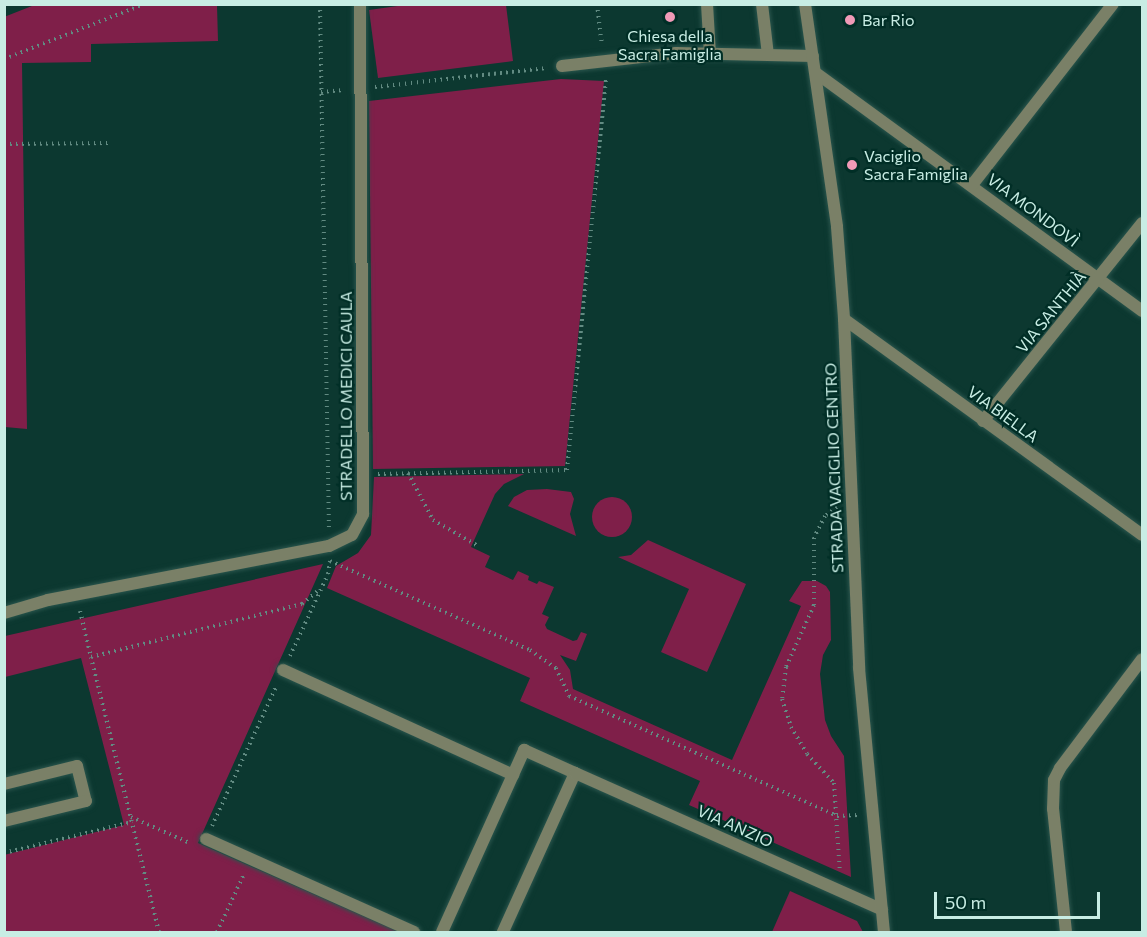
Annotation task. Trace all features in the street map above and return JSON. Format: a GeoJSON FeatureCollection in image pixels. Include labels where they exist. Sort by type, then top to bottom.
{"type":"FeatureCollection","features":[{"type":"Feature","properties":{"kind":"street","name":"STRADELLO MEDICI CAULA"},"geometry":{"type":"LineString","coordinates":[[4,613],[48,600],[329,546],[352,535],[363,514],[360,4]]}},
{"type":"Feature","properties":{"kind":"street"},"geometry":{"type":"LineString","coordinates":[[707,4],[710,54]]}},
{"type":"Feature","properties":{"kind":"street"},"geometry":{"type":"LineString","coordinates":[[762,4],[768,55]]}},
{"type":"Feature","properties":{"kind":"street"},"geometry":{"type":"LineString","coordinates":[[972,185],[1113,4]]}},
{"type":"Feature","properties":{"kind":"street","name":"STRADA VACIGLIO CENTRO"},"geometry":{"type":"LineString","coordinates":[[807,6],[837,227],[844,319],[859,668],[884,933]]}},
{"type":"Feature","properties":{"kind":"street"},"geometry":{"type":"LineString","coordinates":[[562,66],[676,53],[813,56]]}},
{"type":"Feature","properties":{"kind":"street","name":"VIA MONDOVÌ"},"geometry":{"type":"LineString","coordinates":[[816,73],[1143,311]]}},
{"type":"Feature","properties":{"kind":"street","name":"VIA SANTHIÀ"},"geometry":{"type":"LineString","coordinates":[[983,421],[1143,223]]}},
{"type":"Feature","properties":{"kind":"street","name":"VIA BIELLA"},"geometry":{"type":"LineString","coordinates":[[844,319],[1143,535]]}},
{"type":"Feature","properties":{"kind":"street"},"geometry":{"type":"LineString","coordinates":[[1066,933],[1053,809],[1054,780],[1060,768],[1143,659]]}},
{"type":"Feature","properties":{"kind":"street"},"geometry":{"type":"LineString","coordinates":[[283,670],[513,775]]}},
{"type":"Feature","properties":{"kind":"street","name":"VIA ANZIO"},"geometry":{"type":"LineString","coordinates":[[442,933],[524,750],[882,910]]}},
{"type":"Feature","properties":{"kind":"street"},"geometry":{"type":"LineString","coordinates":[[4,784],[77,766],[86,801],[4,821]]}},
{"type":"Feature","properties":{"kind":"street"},"geometry":{"type":"LineString","coordinates":[[503,933],[575,773]]}},
{"type":"Feature","properties":{"kind":"street"},"geometry":{"type":"LineString","coordinates":[[206,838],[414,933]]}},
{"type":"Feature","properties":{"kind":"path"},"geometry":{"type":"LineString","coordinates":[[4,59],[144,4]]}},
{"type":"Feature","properties":{"kind":"path"},"geometry":{"type":"LineString","coordinates":[[320,4],[329,528]]}},
{"type":"Feature","properties":{"kind":"path"},"geometry":{"type":"LineString","coordinates":[[321,92],[562,66]]}},
{"type":"Feature","properties":{"kind":"path"},"geometry":{"type":"LineString","coordinates":[[362,474],[567,470],[606,80]]}},
{"type":"Feature","properties":{"kind":"path"},"geometry":{"type":"LineString","coordinates":[[4,144],[110,143]]}},
{"type":"Feature","properties":{"kind":"path"},"geometry":{"type":"LineString","coordinates":[[408,473],[434,520],[478,546]]}},
{"type":"Feature","properties":{"kind":"path"},"geometry":{"type":"LineString","coordinates":[[834,889],[840,873],[834,783],[807,754],[791,727],[782,699],[786,667],[814,605],[814,538],[825,516],[852,494]]}},
{"type":"Feature","properties":{"kind":"path"},"geometry":{"type":"LineString","coordinates":[[4,853],[131,819],[202,849],[328,574],[330,561],[530,650],[556,668],[569,696],[837,816],[874,814]]}},
{"type":"Feature","properties":{"kind":"path"},"geometry":{"type":"LineString","coordinates":[[91,657],[302,604],[322,587]]}},
{"type":"Feature","properties":{"kind":"path"},"geometry":{"type":"LineString","coordinates":[[77,599],[159,933]]}},
{"type":"Feature","properties":{"kind":"path"},"geometry":{"type":"LineString","coordinates":[[217,933],[246,868]]}},
{"type":"Feature","properties":{"kind":"shaded area"},"geometry":{"type":"Polygon","coordinates":[[[37,4],[217,5],[218,41],[91,44],[91,62],[22,63],[27,429],[5,427],[4,17],[37,4]]]}},
{"type":"Feature","properties":{"kind":"shaded area"},"geometry":{"type":"Polygon","coordinates":[[[412,4],[506,5],[513,61],[378,78],[369,10],[412,4]]]}},
{"type":"Feature","properties":{"kind":"shaded area"},"geometry":{"type":"Polygon","coordinates":[[[561,79],[604,81],[565,466],[373,469],[369,101],[561,79]]]}},
{"type":"Feature","properties":{"kind":"shaded area"},"geometry":{"type":"Polygon","coordinates":[[[524,474],[504,484],[495,494],[471,547],[490,556],[485,567],[513,580],[518,571],[529,576],[528,580],[537,584],[539,581],[554,587],[542,614],[549,617],[545,625],[547,629],[573,641],[577,640],[581,632],[587,634],[576,661],[560,655],[570,670],[573,689],[732,760],[801,606],[789,601],[802,581],[817,581],[826,586],[830,592],[831,640],[823,655],[820,674],[825,720],[831,736],[844,756],[851,877],[689,805],[700,781],[520,701],[530,678],[327,588],[336,566],[358,553],[371,535],[374,477],[524,474]]]}},
{"type":"Feature","properties":{"kind":"shaded area"},"geometry":{"type":"Polygon","coordinates":[[[547,489],[571,492],[574,499],[570,514],[576,536],[508,506],[514,497],[527,490],[547,489]]]}},
{"type":"Feature","properties":{"kind":"shaded area"},"geometry":{"type":"Polygon","coordinates":[[[612,497],[620,498],[626,503],[631,509],[631,525],[626,531],[620,536],[612,537],[604,536],[598,531],[593,525],[592,517],[593,509],[598,503],[604,498],[612,497]]]}},
{"type":"Feature","properties":{"kind":"shaded area"},"geometry":{"type":"Polygon","coordinates":[[[648,540],[746,584],[707,672],[661,652],[689,589],[618,557],[631,555],[648,540]]]}},
{"type":"Feature","properties":{"kind":"shaded area"},"geometry":{"type":"Polygon","coordinates":[[[323,564],[198,843],[399,932],[5,932],[4,855],[124,825],[81,658],[5,677],[5,636],[323,564]]]}},
{"type":"Feature","properties":{"kind":"shaded area"},"geometry":{"type":"Polygon","coordinates":[[[790,891],[857,921],[863,932],[772,932],[790,891]]]}},
{"type":"Feature","properties":{"kind":"place","name":"Chiesa della Sacra Famiglia"},"geometry":{"type":"Point","coordinates":[670,17]}},
{"type":"Feature","properties":{"kind":"place","name":"Bar Rio"},"geometry":{"type":"Point","coordinates":[850,20]}},
{"type":"Feature","properties":{"kind":"place","name":"Vaciglio Sacra Famiglia"},"geometry":{"type":"Point","coordinates":[852,165]}}]}
